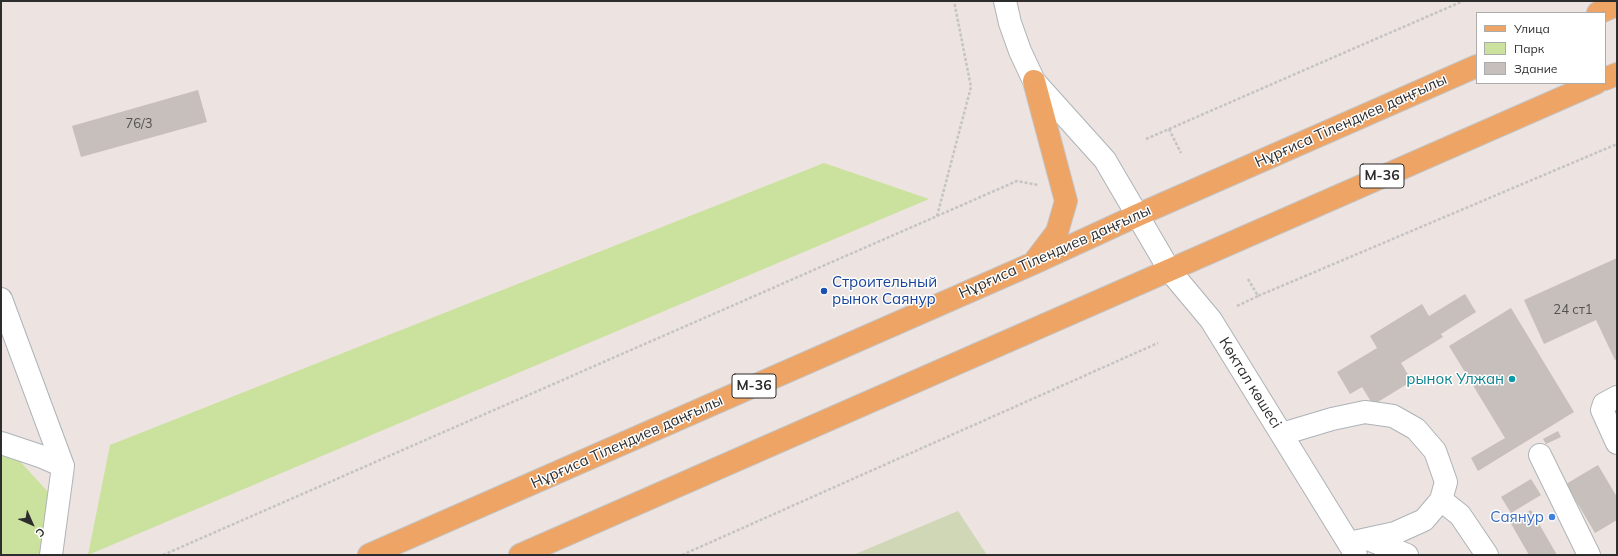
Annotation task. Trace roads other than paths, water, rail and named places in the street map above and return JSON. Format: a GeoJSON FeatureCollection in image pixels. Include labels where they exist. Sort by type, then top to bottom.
{"type":"FeatureCollection","features":[{"type":"Feature","properties":{"kind":"main road"},"geometry":{"type":"LineString","coordinates":[[1600,12],[1617,4]]}},
{"type":"Feature","properties":{"kind":"main road","name":"Нұрғиса Тілендиев даңғылы"},"geometry":{"type":"LineString","coordinates":[[369,555],[1034,263],[1138,215],[1476,66]]}},
{"type":"Feature","properties":{"kind":"main road"},"geometry":{"type":"LineString","coordinates":[[1606,79],[1617,74]]}},
{"type":"Feature","properties":{"kind":"main road"},"geometry":{"type":"LineString","coordinates":[[1034,81],[1066,201],[1057,232],[1034,263]]}},
{"type":"Feature","properties":{"kind":"main road","name":"M-36"},"geometry":{"type":"LineString","coordinates":[[520,555],[1170,271],[1228,243],[1594,84]]}},
{"type":"Feature","properties":{"kind":"street","name":"Көктал көшесі"},"geometry":{"type":"LineString","coordinates":[[1005,1],[1010,23],[1020,51],[1034,81],[1105,160],[1170,271],[1211,320],[1282,434],[1358,546]]}},
{"type":"Feature","properties":{"kind":"street"},"geometry":{"type":"LineString","coordinates":[[1,298],[63,466],[51,555]]}},
{"type":"Feature","properties":{"kind":"street"},"geometry":{"type":"LineString","coordinates":[[1617,397],[1604,404],[1602,410],[1617,442]]}},
{"type":"Feature","properties":{"kind":"street"},"geometry":{"type":"LineString","coordinates":[[1282,434],[1332,419],[1366,412],[1393,416],[1416,429],[1435,451],[1446,482],[1441,500],[1424,520],[1395,533],[1358,546]]}},
{"type":"Feature","properties":{"kind":"street"},"geometry":{"type":"LineString","coordinates":[[1,443],[40,456],[63,466]]}},
{"type":"Feature","properties":{"kind":"street"},"geometry":{"type":"LineString","coordinates":[[1540,455],[1589,555]]}},
{"type":"Feature","properties":{"kind":"street"},"geometry":{"type":"LineString","coordinates":[[1441,500],[1460,515],[1487,555]]}},
{"type":"Feature","properties":{"kind":"street"},"geometry":{"type":"LineString","coordinates":[[1358,546],[1407,555]]}},
{"type":"Feature","properties":{"kind":"place","name":"Строительный рынок Саянур"},"geometry":{"type":"Point","coordinates":[824,291]}},
{"type":"Feature","properties":{"kind":"place","name":"рынок Улжан"},"geometry":{"type":"Point","coordinates":[1512,379]}},
{"type":"Feature","properties":{"kind":"place","name":"Саянур"},"geometry":{"type":"Point","coordinates":[1552,517]}}]}
